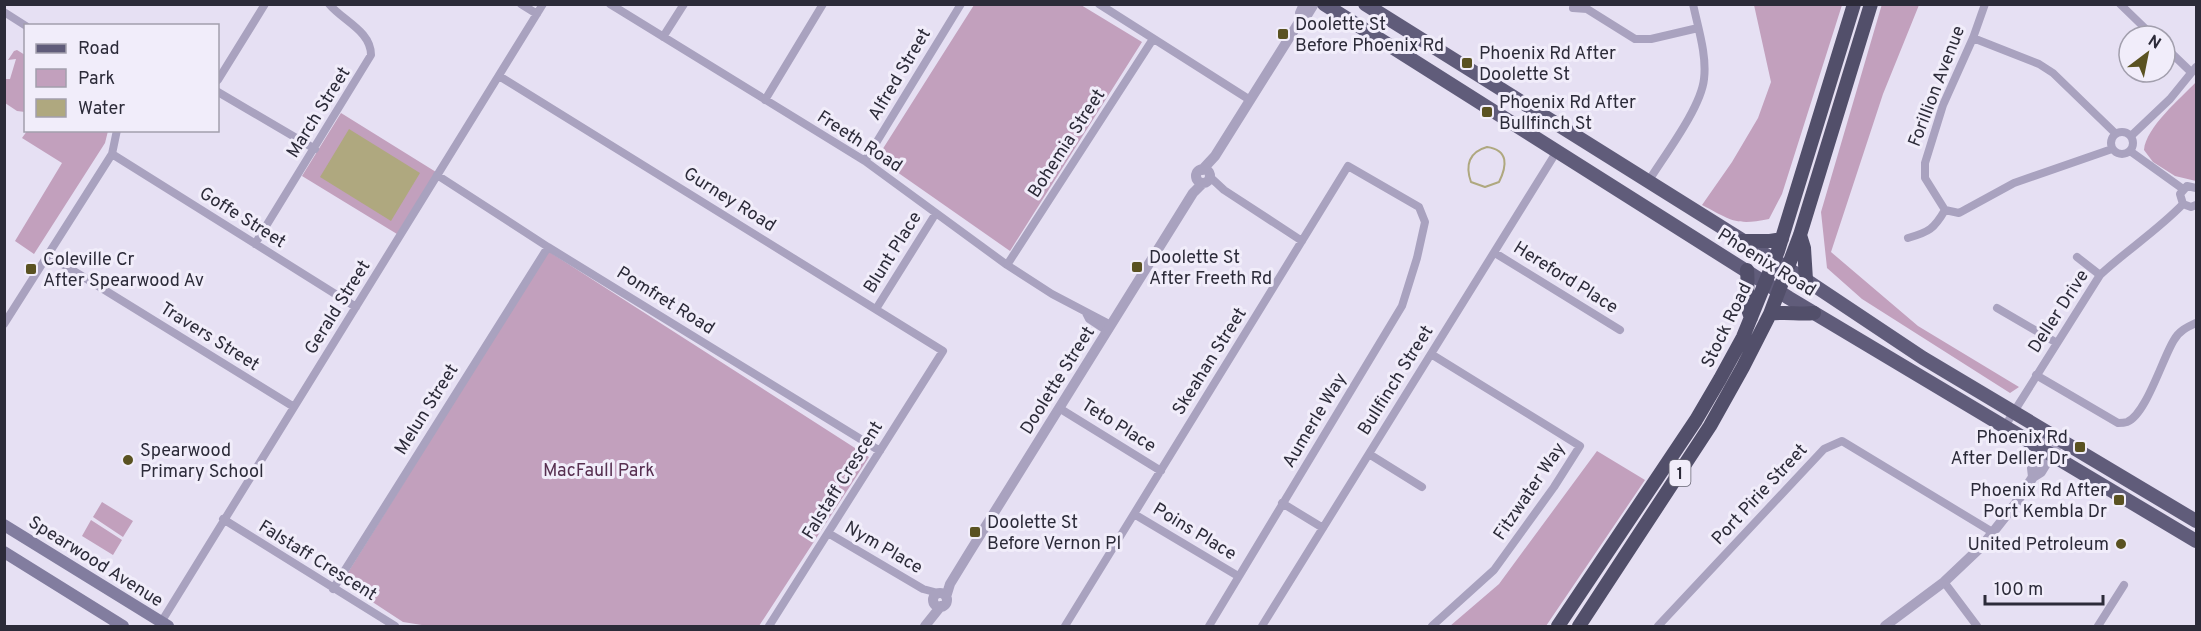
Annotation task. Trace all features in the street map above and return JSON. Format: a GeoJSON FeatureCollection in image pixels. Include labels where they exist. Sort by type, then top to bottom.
{"type":"FeatureCollection","features":[{"type":"Feature","properties":{"kind":"highway","name":"Stock Road"},"geometry":{"type":"LineString","coordinates":[[1558,627],[1696,420],[1751,318],[1782,239],[1854,4]]}},
{"type":"Feature","properties":{"kind":"highway","name":"Stock Road"},"geometry":{"type":"LineString","coordinates":[[1579,627],[1710,426],[1770,314],[1800,235],[1871,4]]}},
{"type":"Feature","properties":{"kind":"highway"},"geometry":{"type":"LineString","coordinates":[[1800,235],[1804,248],[1806,280]]}},
{"type":"Feature","properties":{"kind":"highway"},"geometry":{"type":"LineString","coordinates":[[1742,241],[1782,239]]}},
{"type":"Feature","properties":{"kind":"highway"},"geometry":{"type":"LineString","coordinates":[[1747,270],[1749,286],[1746,306],[1751,318]]}},
{"type":"Feature","properties":{"kind":"highway"},"geometry":{"type":"LineString","coordinates":[[1770,314],[1814,313]]}},
{"type":"Feature","properties":{"kind":"main road","name":"Phoenix Road"},"geometry":{"type":"LineString","coordinates":[[1324,4],[1814,313],[2196,541]]}},
{"type":"Feature","properties":{"kind":"main road","name":"Phoenix Road"},"geometry":{"type":"LineString","coordinates":[[1365,4],[1806,280],[1923,358],[2196,521]]}},
{"type":"Feature","properties":{"kind":"main road","name":"Spearwood Avenue"},"geometry":{"type":"LineString","coordinates":[[4,525],[163,625]]}},
{"type":"Feature","properties":{"kind":"main road"},"geometry":{"type":"LineString","coordinates":[[4,552],[123,627]]}},
{"type":"Feature","properties":{"kind":"street"},"geometry":{"type":"LineString","coordinates":[[219,78],[265,4]]}},
{"type":"Feature","properties":{"kind":"street","name":"March Street"},"geometry":{"type":"LineString","coordinates":[[255,244],[371,55],[371,47],[365,36],[328,4]]}},
{"type":"Feature","properties":{"kind":"street"},"geometry":{"type":"LineString","coordinates":[[521,4],[537,14]]}},
{"type":"Feature","properties":{"kind":"street","name":"Gerald Street"},"geometry":{"type":"LineString","coordinates":[[163,625],[224,519],[543,4]]}},
{"type":"Feature","properties":{"kind":"street","name":"Freeth Road"},"geometry":{"type":"LineString","coordinates":[[610,4],[865,161],[1007,265],[1086,313],[1089,319],[1109,328]]}},
{"type":"Feature","properties":{"kind":"street"},"geometry":{"type":"LineString","coordinates":[[663,37],[684,4]]}},
{"type":"Feature","properties":{"kind":"street"},"geometry":{"type":"LineString","coordinates":[[765,100],[823,4]]}},
{"type":"Feature","properties":{"kind":"street","name":"Alfred Street"},"geometry":{"type":"LineString","coordinates":[[865,161],[961,4]]}},
{"type":"Feature","properties":{"kind":"street"},"geometry":{"type":"LineString","coordinates":[[1099,4],[1250,100]]}},
{"type":"Feature","properties":{"kind":"street","name":"Doolette Street"},"geometry":{"type":"LineString","coordinates":[[925,627],[938,598],[950,584],[1204,177],[1300,19],[1304,4]]}},
{"type":"Feature","properties":{"kind":"street","name":"Doolette Street"},"geometry":{"type":"LineString","coordinates":[[1300,19],[1306,17],[1314,4]]}},
{"type":"Feature","properties":{"kind":"street"},"geometry":{"type":"LineString","coordinates":[[1648,182],[1688,118],[1702,88],[1705,60],[1693,4]]}},
{"type":"Feature","properties":{"kind":"street","name":"Forillion Avenue"},"geometry":{"type":"LineString","coordinates":[[1946,210],[1925,178],[1925,163],[1943,105],[1973,38],[1985,4]]}},
{"type":"Feature","properties":{"kind":"street"},"geometry":{"type":"LineString","coordinates":[[2120,4],[2141,24]]}},
{"type":"Feature","properties":{"kind":"street"},"geometry":{"type":"LineString","coordinates":[[1573,8],[1587,9],[1635,39],[1651,39],[1698,28]]}},
{"type":"Feature","properties":{"kind":"street"},"geometry":{"type":"LineString","coordinates":[[4,12],[24,25]]}},
{"type":"Feature","properties":{"kind":"street"},"geometry":{"type":"LineString","coordinates":[[1973,38],[2039,64],[2053,73],[2115,133],[2126,132],[2131,136],[2133,142],[2130,151]]}},
{"type":"Feature","properties":{"kind":"street","name":"Bohemia Street"},"geometry":{"type":"LineString","coordinates":[[1007,265],[1153,39]]}},
{"type":"Feature","properties":{"kind":"street"},"geometry":{"type":"LineString","coordinates":[[2131,136],[2170,99],[2194,70],[2177,57]]}},
{"type":"Feature","properties":{"kind":"street","name":"Gurney Road"},"geometry":{"type":"LineString","coordinates":[[499,76],[943,351]]}},
{"type":"Feature","properties":{"kind":"street"},"geometry":{"type":"LineString","coordinates":[[219,93],[315,149]]}},
{"type":"Feature","properties":{"kind":"street"},"geometry":{"type":"LineString","coordinates":[[4,324],[112,154],[117,132]]}},
{"type":"Feature","properties":{"kind":"street"},"geometry":{"type":"LineString","coordinates":[[2115,133],[2110,143],[2112,149],[2119,154],[2130,151]]}},
{"type":"Feature","properties":{"kind":"street"},"geometry":{"type":"LineString","coordinates":[[1908,238],[1924,234],[1935,228],[1946,210],[1959,213],[2014,183],[2112,149]]}},
{"type":"Feature","properties":{"kind":"street","name":"Bullfinch Street"},"geometry":{"type":"LineString","coordinates":[[1262,627],[1557,151]]}},
{"type":"Feature","properties":{"kind":"street"},"geometry":{"type":"LineString","coordinates":[[2130,151],[2183,189]]}},
{"type":"Feature","properties":{"kind":"street","name":"Goffe Street"},"geometry":{"type":"LineString","coordinates":[[112,154],[356,307]]}},
{"type":"Feature","properties":{"kind":"street","name":"Skeahan Street"},"geometry":{"type":"LineString","coordinates":[[1065,627],[1348,165],[1419,207],[1425,222]]}},
{"type":"Feature","properties":{"kind":"street","name":"Pomfret Road"},"geometry":{"type":"LineString","coordinates":[[437,175],[548,247],[880,451]]}},
{"type":"Feature","properties":{"kind":"street"},"geometry":{"type":"LineString","coordinates":[[1204,177],[1302,241]]}},
{"type":"Feature","properties":{"kind":"street"},"geometry":{"type":"LineString","coordinates":[[2196,188],[2187,186],[2183,189],[2180,199],[2183,204],[2191,207],[2196,205]]}},
{"type":"Feature","properties":{"kind":"street","name":"Deller Drive"},"geometry":{"type":"LineString","coordinates":[[2005,426],[2100,275],[2122,255],[2164,224],[2183,204]]}},
{"type":"Feature","properties":{"kind":"street","name":"Blunt Place"},"geometry":{"type":"LineString","coordinates":[[876,309],[936,213]]}},
{"type":"Feature","properties":{"kind":"street","name":"Aumerle Way"},"geometry":{"type":"LineString","coordinates":[[1209,627],[1402,306],[1425,222]]}},
{"type":"Feature","properties":{"kind":"street","name":"Melun Street"},"geometry":{"type":"LineString","coordinates":[[333,589],[548,247]]}},
{"type":"Feature","properties":{"kind":"street","name":"Hereford Place"},"geometry":{"type":"LineString","coordinates":[[1495,253],[1620,330]]}},
{"type":"Feature","properties":{"kind":"street","name":"Travers Street"},"geometry":{"type":"LineString","coordinates":[[48,255],[294,408]]}},
{"type":"Feature","properties":{"kind":"street"},"geometry":{"type":"LineString","coordinates":[[2077,257],[2100,275]]}},
{"type":"Feature","properties":{"kind":"street"},"geometry":{"type":"LineString","coordinates":[[1997,308],[2057,343]]}},
{"type":"Feature","properties":{"kind":"street"},"geometry":{"type":"LineString","coordinates":[[2036,375],[2118,423],[2127,422],[2135,417],[2158,378],[2174,339],[2186,327],[2196,323]]}},
{"type":"Feature","properties":{"kind":"street","name":"Falstaff Crescent"},"geometry":{"type":"LineString","coordinates":[[769,627],[943,351]]}},
{"type":"Feature","properties":{"kind":"street","name":"Fitzwater Way"},"geometry":{"type":"LineString","coordinates":[[1431,354],[1580,446],[1554,487],[1494,570],[1432,627]]}},
{"type":"Feature","properties":{"kind":"street","name":"Teto Place"},"geometry":{"type":"LineString","coordinates":[[1059,408],[1161,471]]}},
{"type":"Feature","properties":{"kind":"street"},"geometry":{"type":"LineString","coordinates":[[1885,627],[1944,582],[1994,533],[2033,477],[2041,472],[2055,438]]}},
{"type":"Feature","properties":{"kind":"street","name":"Port Pirie Street"},"geometry":{"type":"LineString","coordinates":[[1658,627],[1824,449],[1842,441],[1994,533]]}},
{"type":"Feature","properties":{"kind":"street"},"geometry":{"type":"LineString","coordinates":[[1369,454],[1422,487]]}},
{"type":"Feature","properties":{"kind":"street"},"geometry":{"type":"LineString","coordinates":[[1282,503],[1323,528]]}},
{"type":"Feature","properties":{"kind":"street","name":"Poins Place"},"geometry":{"type":"LineString","coordinates":[[1134,514],[1238,576]]}},
{"type":"Feature","properties":{"kind":"street","name":"Falstaff Crescent"},"geometry":{"type":"LineString","coordinates":[[224,519],[395,627]]}},
{"type":"Feature","properties":{"kind":"street","name":"Nym Place"},"geometry":{"type":"LineString","coordinates":[[828,533],[938,598]]}},
{"type":"Feature","properties":{"kind":"street"},"geometry":{"type":"LineString","coordinates":[[1944,582],[1977,627]]}},
{"type":"Feature","properties":{"kind":"street"},"geometry":{"type":"LineString","coordinates":[[2098,627],[2124,585]]}},
{"type":"Feature","properties":{"kind":"green space"},"geometry":{"type":"Polygon","coordinates":[[[1882,4],[1919,5],[1883,94],[1831,252],[1918,326],[2019,387],[2010,393],[1862,299],[1827,268],[1821,212],[1882,4]]]}},
{"type":"Feature","properties":{"kind":"green space"},"geometry":{"type":"Polygon","coordinates":[[[974,5],[1081,5],[1142,42],[1010,251],[877,158],[974,5]]]}},
{"type":"Feature","properties":{"kind":"green space"},"geometry":{"type":"Polygon","coordinates":[[[1754,5],[1842,5],[1782,194],[1769,219],[1741,222],[1727,218],[1702,205],[1732,162],[1758,118],[1771,82],[1754,5]]]}},
{"type":"Feature","properties":{"kind":"green space"},"geometry":{"type":"Polygon","coordinates":[[[17,50],[24,54],[24,112],[17,111],[5,103],[5,79],[10,79],[16,59],[8,60],[17,50]]]}},
{"type":"Feature","properties":{"kind":"green space"},"geometry":{"type":"Polygon","coordinates":[[[2196,82],[2196,181],[2175,176],[2153,162],[2144,150],[2146,141],[2157,123],[2196,82]]]}},
{"type":"Feature","properties":{"kind":"green space"},"geometry":{"type":"Polygon","coordinates":[[[341,113],[436,172],[397,234],[302,176],[341,113]]]}},
{"type":"Feature","properties":{"kind":"green space"},"geometry":{"type":"Polygon","coordinates":[[[26,132],[108,132],[105,143],[34,254],[15,241],[62,163],[22,138],[26,132]]]}},
{"type":"Feature","properties":{"kind":"green space","name":"MacFaull Park"},"geometry":{"type":"Polygon","coordinates":[[[548,251],[869,457],[759,626],[428,626],[403,622],[342,582],[548,251]]]}},
{"type":"Feature","properties":{"kind":"green space"},"geometry":{"type":"Polygon","coordinates":[[[1597,451],[1645,480],[1546,626],[1450,626],[1499,584],[1597,451]]]}},
{"type":"Feature","properties":{"kind":"green space"},"geometry":{"type":"Polygon","coordinates":[[[102,502],[133,521],[123,537],[93,517],[102,502]]]}},
{"type":"Feature","properties":{"kind":"green space"},"geometry":{"type":"Polygon","coordinates":[[[91,520],[122,540],[113,555],[82,536],[91,520]]]}},
{"type":"Feature","properties":{"kind":"water"},"geometry":{"type":"Polygon","coordinates":[[[349,129],[420,173],[391,221],[320,177],[349,129]]]}},
{"type":"Feature","properties":{"kind":"waterway"},"geometry":{"type":"LineString","coordinates":[[1487,147],[1499,151],[1503,155],[1505,165],[1499,182],[1485,187],[1471,182],[1468,170],[1472,156],[1487,147]]}},
{"type":"Feature","properties":{"kind":"place","name":"Doolette St Before Phoenix Rd"},"geometry":{"type":"Point","coordinates":[1283,34]}},
{"type":"Feature","properties":{"kind":"place","name":"Phoenix Rd After Doolette St"},"geometry":{"type":"Point","coordinates":[1467,63]}},
{"type":"Feature","properties":{"kind":"place","name":"Phoenix Rd After Bullfinch St"},"geometry":{"type":"Point","coordinates":[1487,112]}},
{"type":"Feature","properties":{"kind":"place","name":"Doolette St After Freeth Rd"},"geometry":{"type":"Point","coordinates":[1137,267]}},
{"type":"Feature","properties":{"kind":"place","name":"Coleville Cr After Spearwood Av"},"geometry":{"type":"Point","coordinates":[31,269]}},
{"type":"Feature","properties":{"kind":"place","name":"Phoenix Rd After Deller Dr"},"geometry":{"type":"Point","coordinates":[2080,447]}},
{"type":"Feature","properties":{"kind":"place","name":"Spearwood Primary School"},"geometry":{"type":"Point","coordinates":[128,460]}},
{"type":"Feature","properties":{"kind":"place","name":"Phoenix Rd After Port Kembla Dr"},"geometry":{"type":"Point","coordinates":[2119,500]}},
{"type":"Feature","properties":{"kind":"place","name":"Doolette St Before Vernon Pl"},"geometry":{"type":"Point","coordinates":[975,532]}},
{"type":"Feature","properties":{"kind":"place","name":"United Petroleum"},"geometry":{"type":"Point","coordinates":[2121,544]}}]}
